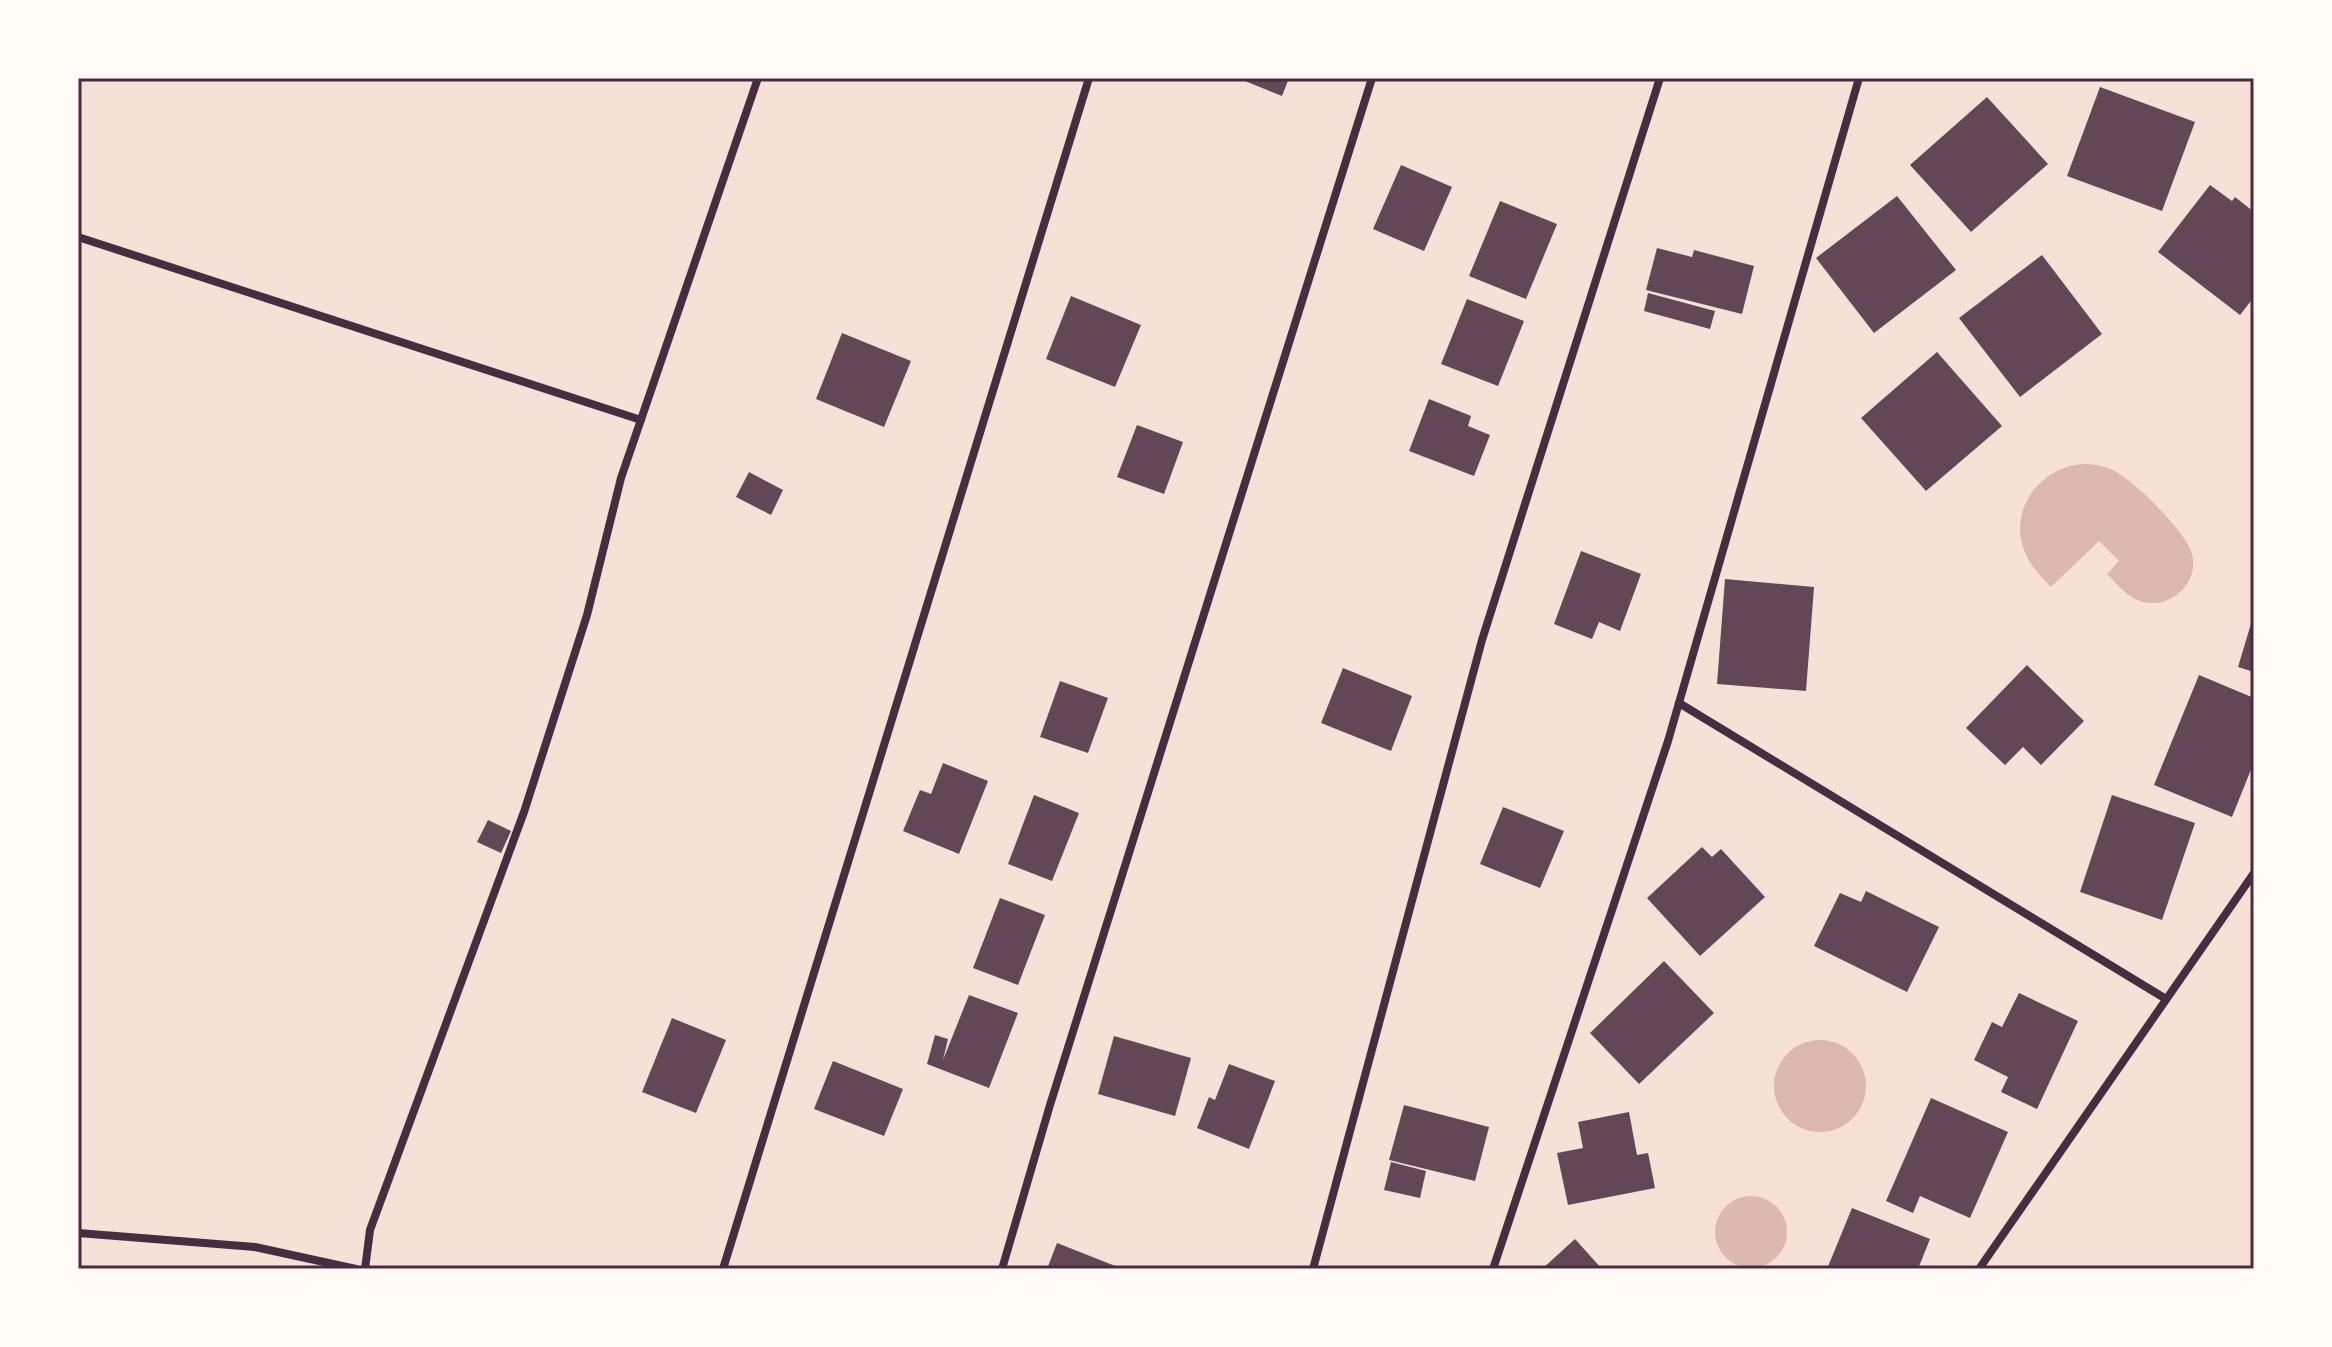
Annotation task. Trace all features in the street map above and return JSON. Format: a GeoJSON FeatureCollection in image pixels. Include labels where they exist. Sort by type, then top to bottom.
{"type":"FeatureCollection","features":[{"type":"Feature","properties":{"kind":"street"},"geometry":{"type":"LineString","coordinates":[[365,1269],[370,1230],[524,812],[587,615],[621,478],[758,78]]}},
{"type":"Feature","properties":{"kind":"street"},"geometry":{"type":"LineString","coordinates":[[723,1269],[1089,78]]}},
{"type":"Feature","properties":{"kind":"street"},"geometry":{"type":"LineString","coordinates":[[1002,1269],[1055,1090],[1372,78]]}},
{"type":"Feature","properties":{"kind":"street"},"geometry":{"type":"LineString","coordinates":[[1313,1269],[1482,640],[1660,78]]}},
{"type":"Feature","properties":{"kind":"street"},"geometry":{"type":"LineString","coordinates":[[1493,1269],[1679,703],[1859,78]]}},
{"type":"Feature","properties":{"kind":"street"},"geometry":{"type":"LineString","coordinates":[[78,237],[641,420]]}},
{"type":"Feature","properties":{"kind":"street"},"geometry":{"type":"LineString","coordinates":[[1679,703],[2166,999]]}},
{"type":"Feature","properties":{"kind":"street"},"geometry":{"type":"LineString","coordinates":[[1979,1269],[2254,873]]}},
{"type":"Feature","properties":{"kind":"street"},"geometry":{"type":"LineString","coordinates":[[78,1233],[255,1247],[356,1269]]}},
{"type":"Feature","properties":{"kind":"shaded area"},"geometry":{"type":"Polygon","coordinates":[[[2083,464],[2105,467],[2126,479],[2181,534],[2192,554],[2193,565],[2191,575],[2180,592],[2161,602],[2151,603],[2130,596],[2107,574],[2119,561],[2099,541],[2051,587],[2035,569],[2025,553],[2020,532],[2025,504],[2033,491],[2054,472],[2083,464]]]}},
{"type":"Feature","properties":{"kind":"shaded area"},"geometry":{"type":"Polygon","coordinates":[[[1820,1040],[1837,1044],[1852,1054],[1862,1069],[1866,1086],[1862,1103],[1852,1118],[1837,1128],[1820,1132],[1803,1128],[1788,1118],[1778,1103],[1774,1086],[1778,1069],[1788,1054],[1803,1044],[1820,1040]]]}},
{"type":"Feature","properties":{"kind":"shaded area"},"geometry":{"type":"Polygon","coordinates":[[[1751,1196],[1771,1202],[1781,1212],[1787,1232],[1781,1252],[1771,1262],[1751,1268],[1731,1262],[1721,1252],[1715,1232],[1721,1212],[1731,1202],[1751,1196]]]}},
{"type":"Feature","properties":{"kind":"building"},"geometry":{"type":"Polygon","coordinates":[[[1246,78],[1289,78],[1282,96],[1245,81],[1246,78]]]}},
{"type":"Feature","properties":{"kind":"building"},"geometry":{"type":"Polygon","coordinates":[[[2100,87],[2195,122],[2162,211],[2067,176],[2100,87]]]}},
{"type":"Feature","properties":{"kind":"building"},"geometry":{"type":"Polygon","coordinates":[[[1987,97],[2048,164],[1971,232],[1910,165],[1987,97]]]}},
{"type":"Feature","properties":{"kind":"building"},"geometry":{"type":"Polygon","coordinates":[[[1401,165],[1452,187],[1424,251],[1373,229],[1401,165]]]}},
{"type":"Feature","properties":{"kind":"building"},"geometry":{"type":"Polygon","coordinates":[[[2210,185],[2232,201],[2235,197],[2254,212],[2254,297],[2240,315],[2158,252],[2210,185]]]}},
{"type":"Feature","properties":{"kind":"building"},"geometry":{"type":"Polygon","coordinates":[[[1897,196],[1956,270],[1874,333],[1816,258],[1897,196]]]}},
{"type":"Feature","properties":{"kind":"building"},"geometry":{"type":"Polygon","coordinates":[[[1500,201],[1557,224],[1526,299],[1469,276],[1500,201]]]}},
{"type":"Feature","properties":{"kind":"building"},"geometry":{"type":"Polygon","coordinates":[[[1657,248],[1692,257],[1694,250],[1754,266],[1742,314],[1646,290],[1657,248]]]}},
{"type":"Feature","properties":{"kind":"building"},"geometry":{"type":"Polygon","coordinates":[[[2042,255],[2102,334],[2020,397],[1959,318],[2042,255]]]}},
{"type":"Feature","properties":{"kind":"building"},"geometry":{"type":"Polygon","coordinates":[[[1648,293],[1715,311],[1710,329],[1644,311],[1648,293]]]}},
{"type":"Feature","properties":{"kind":"building"},"geometry":{"type":"Polygon","coordinates":[[[1071,296],[1141,325],[1115,387],[1046,359],[1071,296]]]}},
{"type":"Feature","properties":{"kind":"building"},"geometry":{"type":"Polygon","coordinates":[[[1467,299],[1524,321],[1498,386],[1441,364],[1467,299]]]}},
{"type":"Feature","properties":{"kind":"building"},"geometry":{"type":"Polygon","coordinates":[[[842,333],[911,361],[884,427],[816,399],[842,333]]]}},
{"type":"Feature","properties":{"kind":"building"},"geometry":{"type":"Polygon","coordinates":[[[1937,352],[2002,426],[1926,491],[1861,418],[1937,352]]]}},
{"type":"Feature","properties":{"kind":"building"},"geometry":{"type":"Polygon","coordinates":[[[1429,399],[1471,416],[1468,426],[1490,435],[1474,476],[1409,451],[1429,399]]]}},
{"type":"Feature","properties":{"kind":"building"},"geometry":{"type":"Polygon","coordinates":[[[1137,425],[1183,442],[1164,494],[1117,477],[1137,425]]]}},
{"type":"Feature","properties":{"kind":"building"},"geometry":{"type":"Polygon","coordinates":[[[749,472],[783,490],[771,515],[736,497],[749,472]]]}},
{"type":"Feature","properties":{"kind":"building"},"geometry":{"type":"Polygon","coordinates":[[[1581,551],[1641,574],[1620,631],[1599,622],[1592,639],[1554,624],[1581,551]]]}},
{"type":"Feature","properties":{"kind":"building"},"geometry":{"type":"Polygon","coordinates":[[[1725,579],[1814,587],[1806,691],[1717,684],[1725,579]]]}},
{"type":"Feature","properties":{"kind":"building"},"geometry":{"type":"Polygon","coordinates":[[[2254,617],[2254,672],[2238,667],[2254,617]]]}},
{"type":"Feature","properties":{"kind":"building"},"geometry":{"type":"Polygon","coordinates":[[[2027,665],[2084,721],[2041,765],[2023,747],[2005,765],[1966,728],[2027,665]]]}},
{"type":"Feature","properties":{"kind":"building"},"geometry":{"type":"Polygon","coordinates":[[[1343,668],[1412,696],[1391,751],[1321,723],[1343,668]]]}},
{"type":"Feature","properties":{"kind":"building"},"geometry":{"type":"Polygon","coordinates":[[[2199,675],[2254,698],[2254,762],[2232,817],[2154,785],[2199,675]]]}},
{"type":"Feature","properties":{"kind":"building"},"geometry":{"type":"Polygon","coordinates":[[[1060,681],[1108,698],[1088,753],[1040,737],[1060,681]]]}},
{"type":"Feature","properties":{"kind":"building"},"geometry":{"type":"Polygon","coordinates":[[[943,763],[988,781],[959,854],[903,831],[920,790],[931,794],[943,763]]]}},
{"type":"Feature","properties":{"kind":"building"},"geometry":{"type":"Polygon","coordinates":[[[1034,795],[1079,813],[1052,881],[1008,864],[1034,795]]]}},
{"type":"Feature","properties":{"kind":"building"},"geometry":{"type":"Polygon","coordinates":[[[2112,795],[2195,823],[2162,920],[2080,892],[2112,795]]]}},
{"type":"Feature","properties":{"kind":"building"},"geometry":{"type":"Polygon","coordinates":[[[1503,807],[1564,831],[1540,888],[1480,864],[1503,807]]]}},
{"type":"Feature","properties":{"kind":"building"},"geometry":{"type":"Polygon","coordinates":[[[488,820],[511,831],[501,853],[477,842],[488,820]]]}},
{"type":"Feature","properties":{"kind":"building"},"geometry":{"type":"Polygon","coordinates":[[[1702,847],[1712,857],[1721,849],[1765,897],[1700,956],[1647,898],[1702,847]]]}},
{"type":"Feature","properties":{"kind":"building"},"geometry":{"type":"Polygon","coordinates":[[[1866,891],[1939,927],[1907,992],[1814,946],[1840,893],[1861,902],[1866,891]]]}},
{"type":"Feature","properties":{"kind":"building"},"geometry":{"type":"Polygon","coordinates":[[[1000,898],[1045,915],[1018,985],[973,968],[1000,898]]]}},
{"type":"Feature","properties":{"kind":"building"},"geometry":{"type":"Polygon","coordinates":[[[1664,961],[1714,1013],[1639,1084],[1590,1033],[1664,961]]]}},
{"type":"Feature","properties":{"kind":"building"},"geometry":{"type":"Polygon","coordinates":[[[2019,993],[2078,1021],[2037,1109],[2001,1092],[2008,1077],[1974,1060],[1992,1022],[2002,1027],[2019,993]]]}},
{"type":"Feature","properties":{"kind":"building"},"geometry":{"type":"Polygon","coordinates":[[[969,995],[1018,1013],[989,1088],[927,1064],[935,1035],[948,1039],[943,1060],[969,995]]]}},
{"type":"Feature","properties":{"kind":"building"},"geometry":{"type":"Polygon","coordinates":[[[672,1018],[726,1040],[696,1113],[642,1092],[672,1018]]]}},
{"type":"Feature","properties":{"kind":"building"},"geometry":{"type":"Polygon","coordinates":[[[1114,1036],[1191,1058],[1175,1116],[1098,1094],[1114,1036]]]}},
{"type":"Feature","properties":{"kind":"building"},"geometry":{"type":"Polygon","coordinates":[[[833,1061],[903,1089],[884,1136],[814,1109],[833,1061]]]}},
{"type":"Feature","properties":{"kind":"building"},"geometry":{"type":"Polygon","coordinates":[[[1229,1064],[1275,1081],[1249,1149],[1197,1128],[1209,1097],[1215,1100],[1229,1064]]]}},
{"type":"Feature","properties":{"kind":"building"},"geometry":{"type":"Polygon","coordinates":[[[1931,1098],[2008,1132],[1970,1218],[1920,1196],[1913,1213],[1886,1201],[1931,1098]]]}},
{"type":"Feature","properties":{"kind":"building"},"geometry":{"type":"Polygon","coordinates":[[[1404,1105],[1489,1127],[1475,1181],[1389,1160],[1404,1105]]]}},
{"type":"Feature","properties":{"kind":"building"},"geometry":{"type":"Polygon","coordinates":[[[1629,1112],[1637,1155],[1648,1153],[1655,1188],[1568,1205],[1557,1153],[1583,1148],[1578,1122],[1629,1112]]]}},
{"type":"Feature","properties":{"kind":"building"},"geometry":{"type":"Polygon","coordinates":[[[1391,1162],[1426,1171],[1420,1198],[1384,1190],[1391,1162]]]}},
{"type":"Feature","properties":{"kind":"building"},"geometry":{"type":"Polygon","coordinates":[[[1852,1208],[1930,1239],[1918,1269],[1827,1269],[1852,1208]]]}},
{"type":"Feature","properties":{"kind":"building"},"geometry":{"type":"Polygon","coordinates":[[[1575,1239],[1602,1269],[1542,1269],[1575,1239]]]}},
{"type":"Feature","properties":{"kind":"building"},"geometry":{"type":"Polygon","coordinates":[[[1057,1243],[1123,1269],[1047,1269],[1057,1243]]]}}]}
